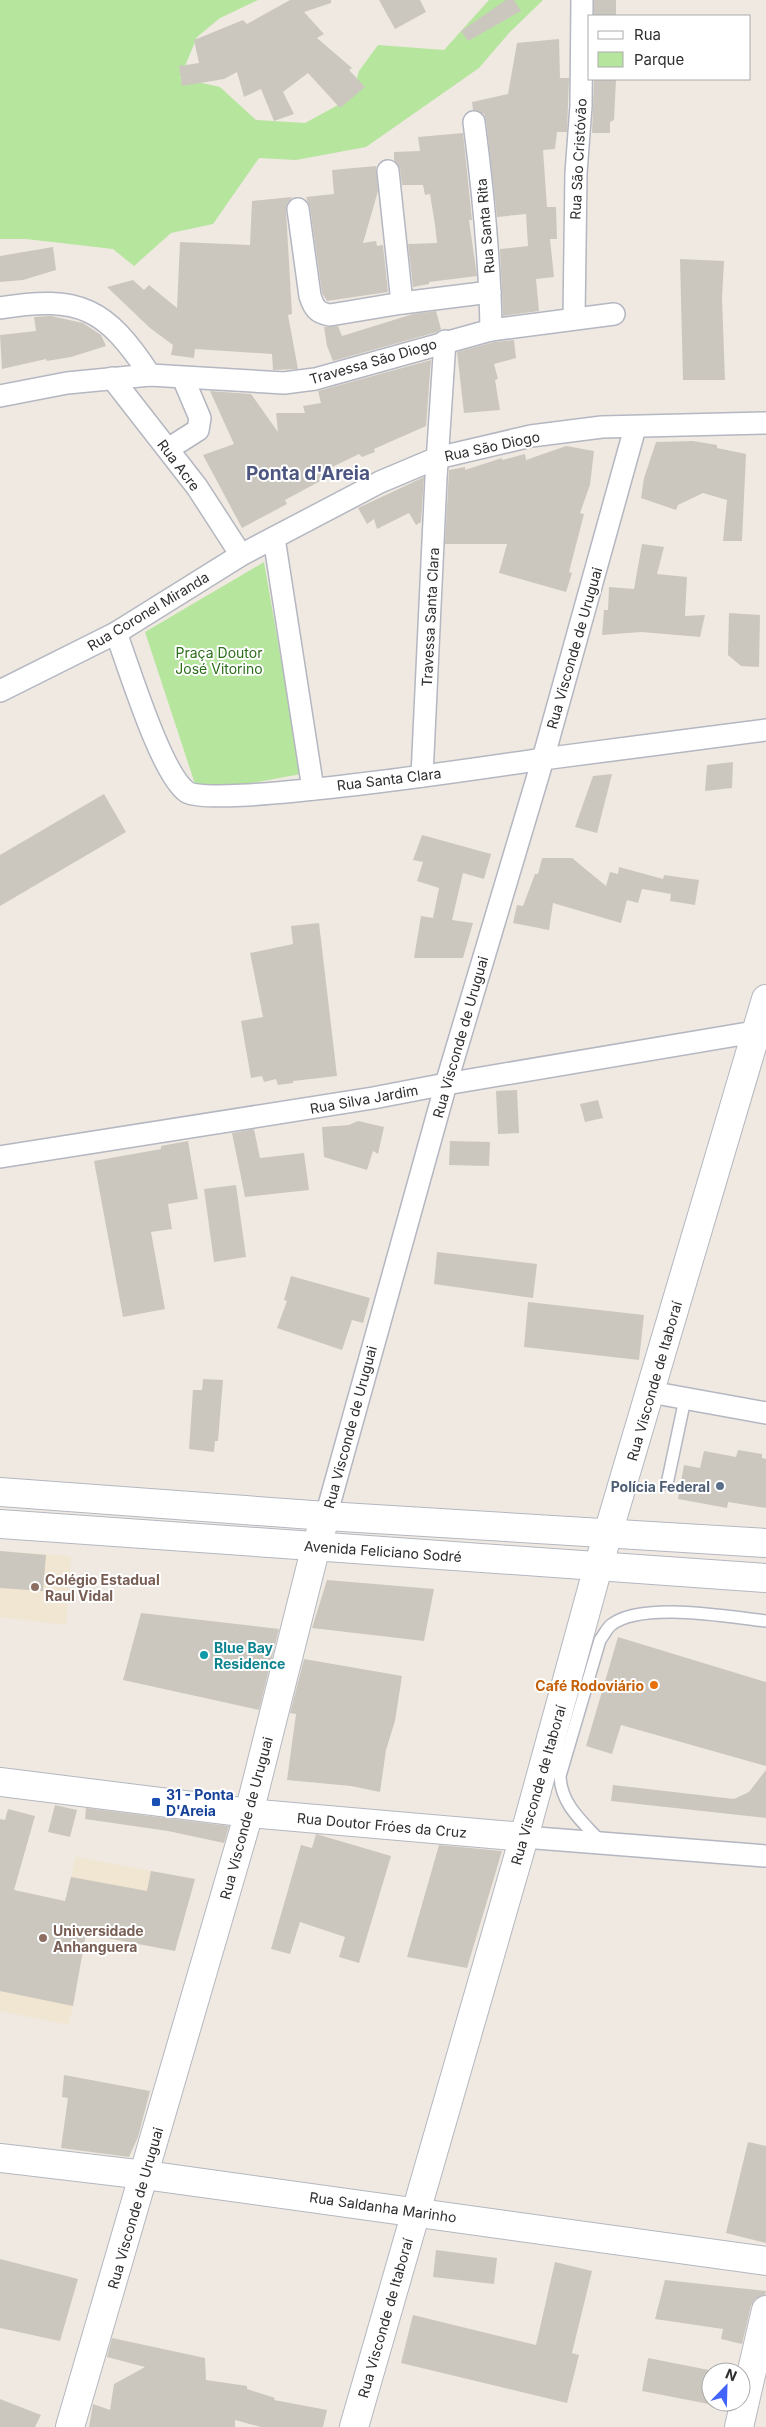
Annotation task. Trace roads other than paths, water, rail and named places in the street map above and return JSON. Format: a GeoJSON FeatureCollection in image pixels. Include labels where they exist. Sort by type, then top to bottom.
{"type":"FeatureCollection","features":[{"type":"Feature","properties":{"kind":"street","name":"Rua São Cristóvão"},"geometry":{"type":"LineString","coordinates":[[574,318],[576,173],[581,106],[582,0]]}},
{"type":"Feature","properties":{"kind":"street","name":"Rua Santa Rita"},"geometry":{"type":"LineString","coordinates":[[474,122],[490,292],[491,330]]}},
{"type":"Feature","properties":{"kind":"street"},"geometry":{"type":"LineString","coordinates":[[388,171],[402,303]]}},
{"type":"Feature","properties":{"kind":"street"},"geometry":{"type":"LineString","coordinates":[[298,209],[310,296],[315,309],[321,314],[330,315],[402,303],[490,292]]}},
{"type":"Feature","properties":{"kind":"street"},"geometry":{"type":"LineString","coordinates":[[0,308],[25,304],[64,303],[96,314],[116,330],[133,349],[150,375]]}},
{"type":"Feature","properties":{"kind":"street","name":"Travessa São Diogo"},"geometry":{"type":"LineString","coordinates":[[0,396],[66,383],[150,375],[284,383],[315,379],[445,341],[491,330],[614,314]]}},
{"type":"Feature","properties":{"kind":"street","name":"Travessa São Diogo"},"geometry":{"type":"LineString","coordinates":[[437,458],[445,341]]}},
{"type":"Feature","properties":{"kind":"street","name":"Rua Acre"},"geometry":{"type":"LineString","coordinates":[[112,378],[197,486],[241,555]]}},
{"type":"Feature","properties":{"kind":"street"},"geometry":{"type":"LineString","coordinates":[[168,449],[198,430],[200,418],[183,378]]}},
{"type":"Feature","properties":{"kind":"street","name":"Rua São Diogo"},"geometry":{"type":"LineString","coordinates":[[241,555],[380,482],[437,458],[531,436],[602,427],[635,428],[766,423]]}},
{"type":"Feature","properties":{"kind":"street","name":"Rua Visconde de Uruguai"},"geometry":{"type":"LineString","coordinates":[[70,2427],[249,1813],[316,1546],[326,1516],[446,1084],[543,759],[635,428]]}},
{"type":"Feature","properties":{"kind":"street","name":"Travessa Santa Clara"},"geometry":{"type":"LineString","coordinates":[[422,776],[437,458]]}},
{"type":"Feature","properties":{"kind":"street"},"geometry":{"type":"LineString","coordinates":[[274,538],[313,789]]}},
{"type":"Feature","properties":{"kind":"street","name":"Rua Coronel Miranda"},"geometry":{"type":"LineString","coordinates":[[0,691],[116,633],[241,555]]}},
{"type":"Feature","properties":{"kind":"street","name":"Rua Santa Clara"},"geometry":{"type":"LineString","coordinates":[[116,633],[172,778],[188,793],[228,796],[313,789],[766,730]]}},
{"type":"Feature","properties":{"kind":"street","name":"Rua Visconde de Itaboraí"},"geometry":{"type":"LineString","coordinates":[[354,2427],[524,1837],[598,1567],[610,1534],[650,1392],[761,1031],[766,999]]}},
{"type":"Feature","properties":{"kind":"street","name":"Rua Silva Jardim"},"geometry":{"type":"LineString","coordinates":[[0,1158],[373,1098],[761,1031]]}},
{"type":"Feature","properties":{"kind":"street"},"geometry":{"type":"LineString","coordinates":[[650,1392],[766,1412]]}},
{"type":"Feature","properties":{"kind":"street"},"geometry":{"type":"LineString","coordinates":[[0,1492],[326,1516],[766,1543]]}},
{"type":"Feature","properties":{"kind":"street","name":"Avenida Feliciano Sodré"},"geometry":{"type":"LineString","coordinates":[[0,1524],[766,1578]]}},
{"type":"Feature","properties":{"kind":"street","name":"Rua Doutor Fróes da Cruz"},"geometry":{"type":"LineString","coordinates":[[0,1782],[249,1813],[766,1856]]}},
{"type":"Feature","properties":{"kind":"street","name":"Rua Saldanha Marinho"},"geometry":{"type":"LineString","coordinates":[[0,2158],[145,2175],[766,2261]]}},
{"type":"Feature","properties":{"kind":"street"},"geometry":{"type":"LineString","coordinates":[[740,2427],[766,2310]]}},
{"type":"Feature","properties":{"kind":"lane"},"geometry":{"type":"LineString","coordinates":[[667,1484],[685,1399]]}},
{"type":"Feature","properties":{"kind":"lane"},"geometry":{"type":"LineString","coordinates":[[602,1843],[569,1808],[561,1789],[560,1776],[600,1640],[610,1625],[626,1616],[650,1612],[766,1621]]}},
{"type":"Feature","properties":{"kind":"place","name":"Polícia Federal"},"geometry":{"type":"Point","coordinates":[720,1486]}},
{"type":"Feature","properties":{"kind":"place","name":"Colégio Estadual Raul Vidal"},"geometry":{"type":"Point","coordinates":[35,1587]}},
{"type":"Feature","properties":{"kind":"place","name":"Blue Bay Residence"},"geometry":{"type":"Point","coordinates":[204,1655]}},
{"type":"Feature","properties":{"kind":"place","name":"Café Rodoviário"},"geometry":{"type":"Point","coordinates":[654,1685]}},
{"type":"Feature","properties":{"kind":"place","name":"31 - Ponta D'Areia"},"geometry":{"type":"Point","coordinates":[156,1802]}},
{"type":"Feature","properties":{"kind":"place","name":"Universidade Anhanguera"},"geometry":{"type":"Point","coordinates":[43,1938]}},
{"type":"Feature","properties":{"kind":"district","name":"Ponta d'Areia"},"geometry":{"type":"Point","coordinates":[308,473]}},
{"type":"Feature","properties":{"kind":"park label","name":"Praça Doutor José Vitorino"},"geometry":{"type":"Point","coordinates":[219,660]}}]}
